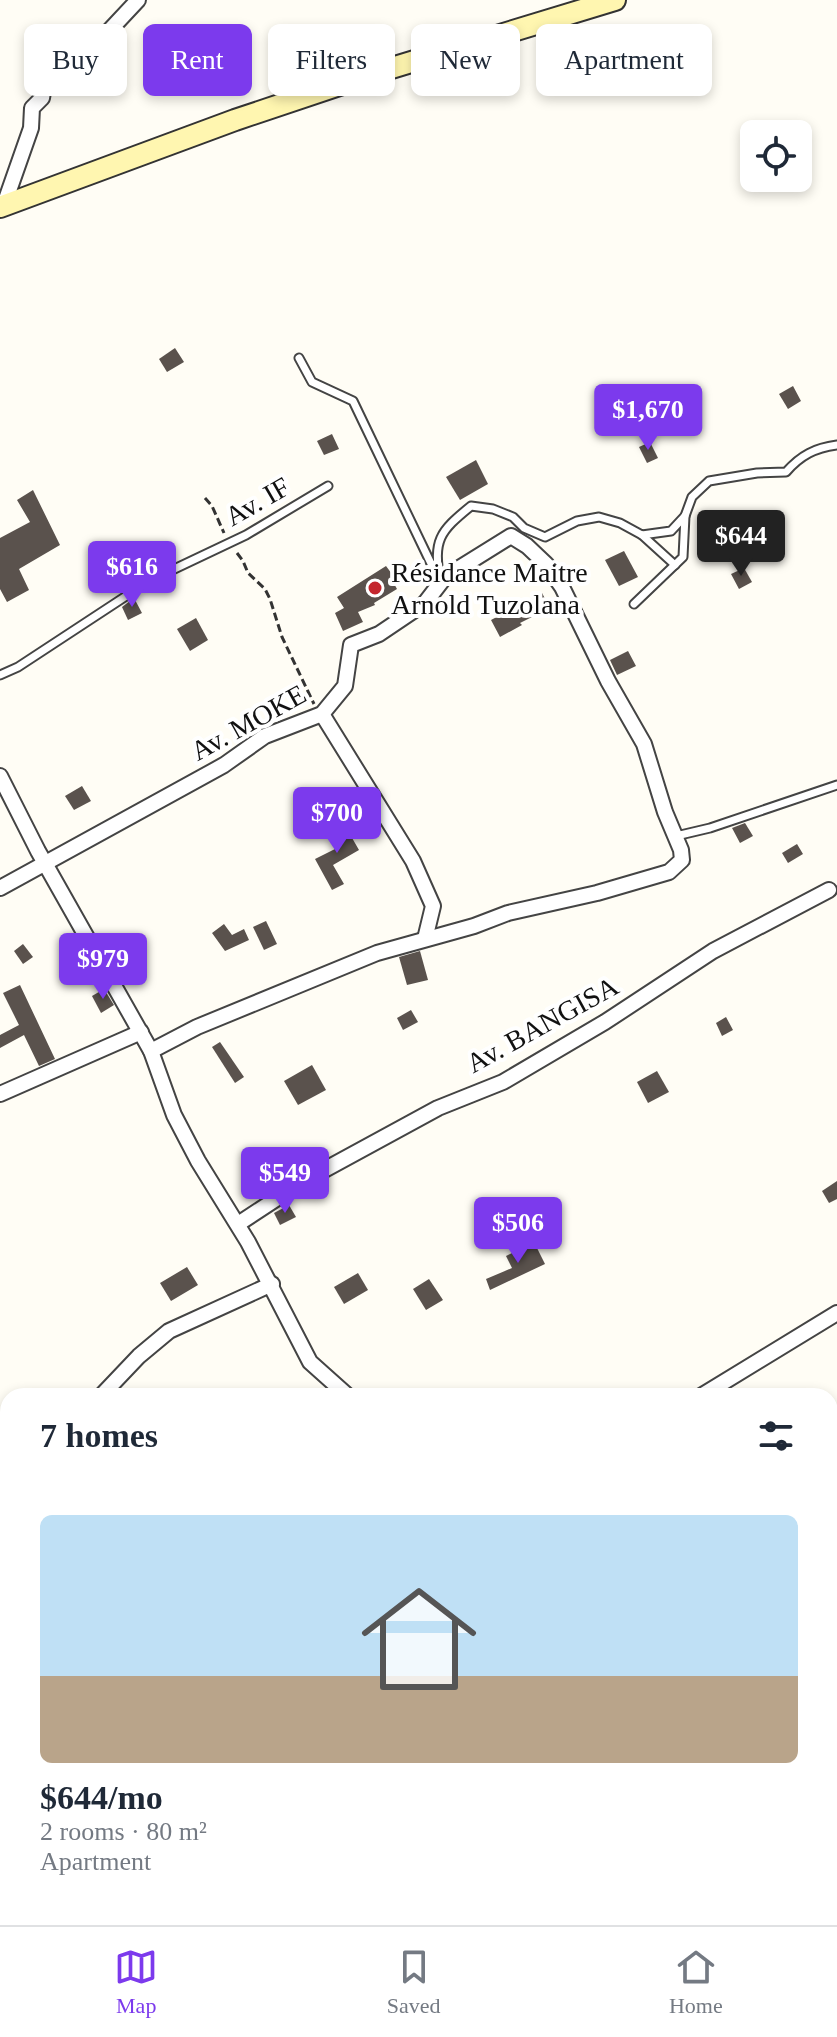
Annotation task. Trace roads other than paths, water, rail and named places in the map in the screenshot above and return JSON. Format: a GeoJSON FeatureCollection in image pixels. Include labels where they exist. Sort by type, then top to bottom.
{"type":"FeatureCollection","features":[{"type":"Feature","properties":{"kind":"street"},"geometry":{"type":"LineString","coordinates":[[2,206],[31,128],[32,108],[42,98],[46,75],[109,31],[138,0]]}},
{"type":"Feature","properties":{"kind":"street"},"geometry":{"type":"LineString","coordinates":[[2,206],[235,120],[375,73],[615,0]]}},
{"type":"Feature","properties":{"kind":"street","name":"Av. MOKE"},"geometry":{"type":"LineString","coordinates":[[0,888],[224,765],[265,736],[320,712],[345,686],[351,645],[379,634],[425,603],[445,577],[511,536],[546,564],[562,587],[608,681],[644,744],[674,836]]}},
{"type":"Feature","properties":{"kind":"street"},"geometry":{"type":"LineString","coordinates":[[320,712],[413,861],[433,906],[425,939]]}},
{"type":"Feature","properties":{"kind":"street"},"geometry":{"type":"LineString","coordinates":[[0,776],[45,863],[151,1051],[174,1115],[198,1161],[272,1284],[310,1362],[335,1388]]}},
{"type":"Feature","properties":{"kind":"street"},"geometry":{"type":"LineString","coordinates":[[151,1051],[197,1027],[324,973],[508,913],[597,893],[669,872],[682,860],[674,836]]}},
{"type":"Feature","properties":{"kind":"street","name":"Av. BANGISA"},"geometry":{"type":"LineString","coordinates":[[238,1224],[302,1182],[438,1108],[503,1082],[605,1022],[713,951],[829,890]]}},
{"type":"Feature","properties":{"kind":"street"},"geometry":{"type":"LineString","coordinates":[[0,1094],[141,1032]]}},
{"type":"Feature","properties":{"kind":"street"},"geometry":{"type":"LineString","coordinates":[[109,1388],[139,1356],[169,1331],[272,1284]]}},
{"type":"Feature","properties":{"kind":"street"},"geometry":{"type":"LineString","coordinates":[[714,1388],[837,1313]]}},
{"type":"Feature","properties":{"kind":"lane"},"geometry":{"type":"LineString","coordinates":[[299,358],[312,382],[353,401],[440,584]]}},
{"type":"Feature","properties":{"kind":"lane"},"geometry":{"type":"LineString","coordinates":[[634,604],[683,557],[685,516],[692,497],[709,481],[786,472],[798,458],[819,448],[837,445]]}},
{"type":"Feature","properties":{"kind":"lane","name":"Av. IF"},"geometry":{"type":"LineString","coordinates":[[0,675],[18,667],[149,581],[246,535],[328,486]]}},
{"type":"Feature","properties":{"kind":"lane"},"geometry":{"type":"LineString","coordinates":[[440,584],[435,555],[441,534],[471,506],[493,509],[513,517],[524,528],[545,537],[577,521],[599,517],[620,523],[642,535],[675,565]]}},
{"type":"Feature","properties":{"kind":"lane"},"geometry":{"type":"LineString","coordinates":[[642,535],[671,531],[685,516]]}},
{"type":"Feature","properties":{"kind":"lane"},"geometry":{"type":"LineString","coordinates":[[674,836],[710,828],[837,785]]}},
{"type":"Feature","properties":{"kind":"place","name":"Résidance Maitre Arnold Tuzolana"},"geometry":{"type":"Point","coordinates":[375,588]}}]}
